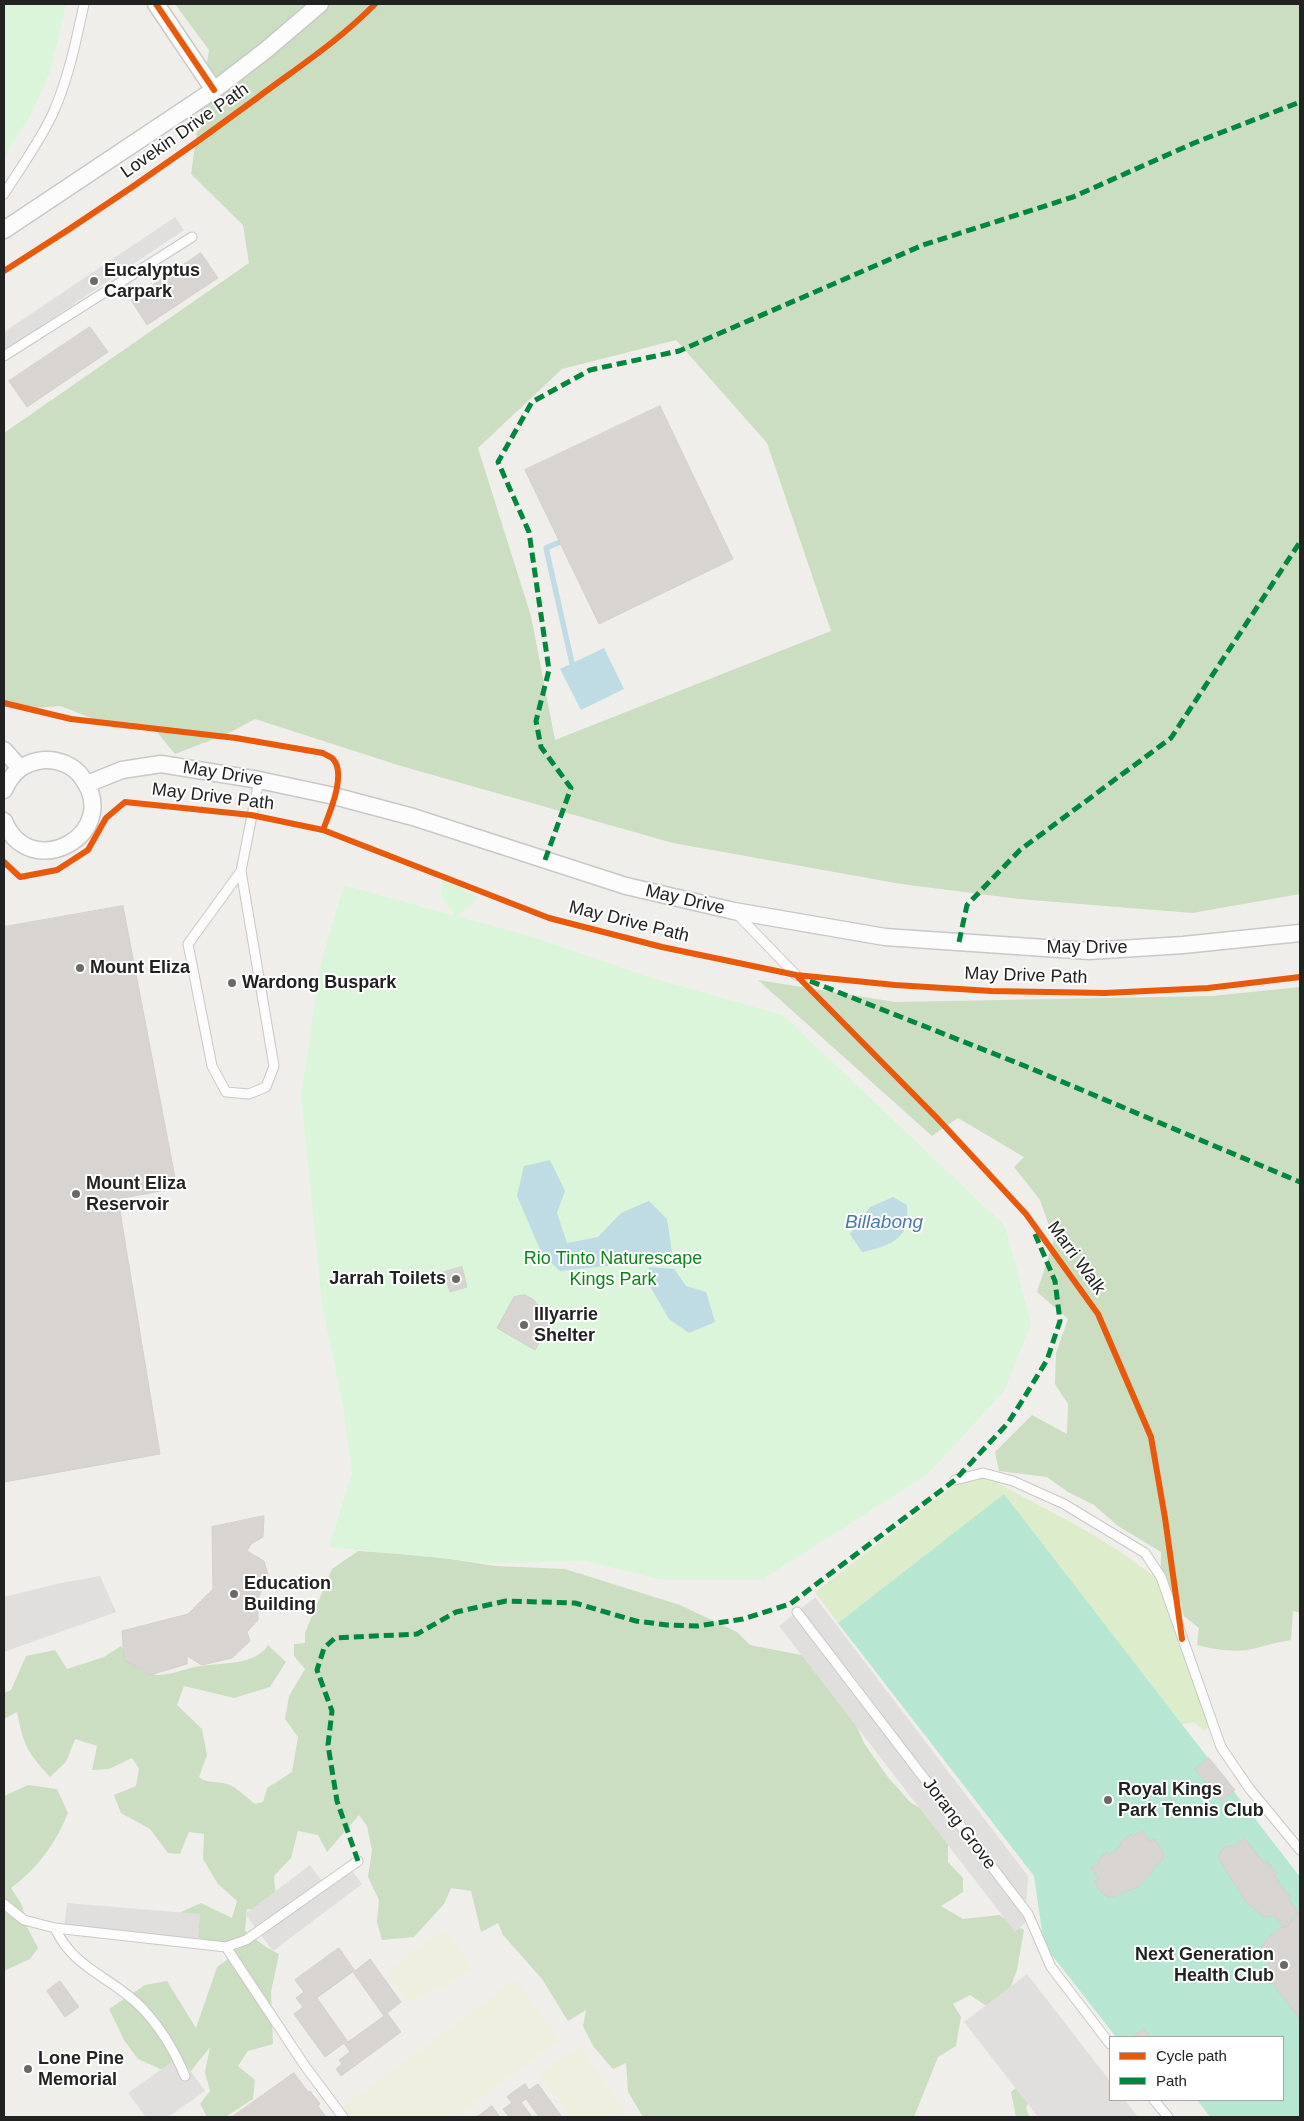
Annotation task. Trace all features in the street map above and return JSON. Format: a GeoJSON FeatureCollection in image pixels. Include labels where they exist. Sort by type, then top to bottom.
{"type":"FeatureCollection","features":[{"type":"Feature","properties":{"kind":"street"},"geometry":{"type":"LineString","coordinates":[[156,4],[214,90]]}},
{"type":"Feature","properties":{"kind":"street"},"geometry":{"type":"LineString","coordinates":[[4,230],[214,90],[266,50],[320,4]]}},
{"type":"Feature","properties":{"kind":"street"},"geometry":{"type":"LineString","coordinates":[[4,750],[20,768]]}},
{"type":"Feature","properties":{"kind":"street"},"geometry":{"type":"LineString","coordinates":[[4,790],[9,779],[20,768],[34,761],[50,760],[65,763],[78,772],[87,784],[92,800],[91,816],[85,831],[73,843],[58,850],[42,851],[26,847],[13,837],[4,823]]}},
{"type":"Feature","properties":{"kind":"street","name":"May Drive"},"geometry":{"type":"LineString","coordinates":[[87,784],[122,770],[161,764],[259,780],[334,796],[413,817],[626,886],[734,911],[885,937],[1089,951],[1183,945],[1300,933]]}},
{"type":"Feature","properties":{"kind":"lane"},"geometry":{"type":"LineString","coordinates":[[4,194],[40,138],[53,112],[75,52],[84,4]]}},
{"type":"Feature","properties":{"kind":"lane"},"geometry":{"type":"LineString","coordinates":[[4,356],[192,237]]}},
{"type":"Feature","properties":{"kind":"lane"},"geometry":{"type":"LineString","coordinates":[[241,871],[188,944],[212,1066],[226,1092],[250,1094],[266,1087],[274,1066],[241,871],[259,780]]}},
{"type":"Feature","properties":{"kind":"lane"},"geometry":{"type":"LineString","coordinates":[[734,911],[796,975]]}},
{"type":"Feature","properties":{"kind":"lane"},"geometry":{"type":"LineString","coordinates":[[955,1480],[983,1474],[1013,1481],[1064,1504],[1145,1553],[1161,1577],[1221,1747],[1249,1788],[1300,1850]]}},
{"type":"Feature","properties":{"kind":"lane","name":"Jorang Grove"},"geometry":{"type":"LineString","coordinates":[[796,1612],[1028,1914],[1050,1967],[1109,2043]]}},
{"type":"Feature","properties":{"kind":"lane"},"geometry":{"type":"LineString","coordinates":[[4,1904],[24,1920],[55,1928],[226,1947],[246,1940],[358,1861]]}},
{"type":"Feature","properties":{"kind":"lane"},"geometry":{"type":"LineString","coordinates":[[55,1928],[61,1942],[72,1955],[142,2008],[174,2051],[185,2076]]}},
{"type":"Feature","properties":{"kind":"lane"},"geometry":{"type":"LineString","coordinates":[[226,1947],[305,2066],[343,2117]]}},
{"type":"Feature","properties":{"kind":"lane"},"geometry":{"type":"LineString","coordinates":[[1155,2101],[1168,2117]]}},
{"type":"Feature","properties":{"kind":"green space"},"geometry":{"type":"Polygon","coordinates":[[[4,4],[66,4],[50,72],[30,116],[4,157],[4,4]]]}},
{"type":"Feature","properties":{"kind":"green space"},"geometry":{"type":"Polygon","coordinates":[[[175,4],[1300,4],[1300,894],[1192,913],[1019,899],[901,884],[673,843],[401,766],[255,719],[227,734],[175,754],[156,731],[115,728],[61,706],[18,709],[4,703],[4,433],[249,263],[243,225],[191,174],[209,50],[175,4]],[[676,340],[562,369],[478,448],[531,616],[555,740],[831,631],[767,443],[676,340]]]}},
{"type":"Feature","properties":{"kind":"green space","name":"Rio Tinto Naturescape Kings Park"},"geometry":{"type":"Polygon","coordinates":[[[443,878],[477,897],[474,903],[457,916],[533,937],[649,977],[783,1015],[1005,1226],[1031,1323],[1004,1391],[928,1474],[763,1579],[658,1579],[585,1561],[490,1563],[329,1547],[352,1473],[343,1406],[322,1305],[301,1096],[321,963],[344,885],[455,916],[441,896],[443,878]]]}},
{"type":"Feature","properties":{"kind":"green space"},"geometry":{"type":"Polygon","coordinates":[[[758,980],[895,1002],[1212,996],[1300,987],[1300,1613],[1293,1611],[1291,1640],[1242,1651],[1222,1650],[1197,1645],[1199,1628],[1184,1616],[1181,1603],[1171,1595],[1161,1570],[1161,1552],[1118,1526],[1094,1505],[1068,1492],[1047,1477],[999,1471],[995,1452],[1032,1415],[1067,1434],[1068,1404],[1055,1384],[1056,1353],[1068,1319],[1037,1292],[1054,1240],[1040,1200],[1014,1167],[1024,1157],[958,1118],[932,1136],[758,980]]]}},
{"type":"Feature","properties":{"kind":"green space"},"geometry":{"type":"Polygon","coordinates":[[[976,1477],[990,1479],[1076,1525],[1118,1550],[1157,1579],[1208,1723],[1208,1728],[1204,1731],[1194,1722],[1182,1724],[1004,1495],[838,1623],[815,1592],[948,1490],[962,1481],[976,1477]]]}},
{"type":"Feature","properties":{"kind":"green space","name":"Royal Kings Park Tennis Club"},"geometry":{"type":"Polygon","coordinates":[[[1004,1494],[1300,1877],[1300,2117],[1210,2117],[1198,2101],[1284,2101],[1284,2036],[1115,2036],[1044,1945],[1034,1876],[838,1623],[1004,1494]]]}},
{"type":"Feature","properties":{"kind":"green space"},"geometry":{"type":"Polygon","coordinates":[[[358,1551],[431,1556],[495,1566],[565,1569],[680,1605],[737,1632],[750,1645],[811,1657],[845,1700],[864,1743],[887,1776],[910,1802],[931,1815],[948,1836],[948,1862],[963,1878],[963,1892],[941,1906],[963,1919],[999,1915],[1024,1930],[1017,1970],[1006,2000],[991,2009],[970,1995],[953,2004],[961,2017],[956,2046],[938,2057],[914,2117],[643,2117],[628,2092],[626,2063],[613,2069],[593,2046],[583,2026],[586,2010],[568,2021],[542,1979],[503,1935],[498,1923],[481,1932],[471,1891],[451,1888],[444,1904],[414,1937],[382,1940],[377,1922],[379,1900],[368,1877],[372,1850],[367,1826],[359,1815],[327,1852],[318,1835],[298,1831],[291,1858],[274,1876],[276,1901],[266,1911],[247,1909],[245,1931],[279,1954],[271,1992],[273,2044],[248,2051],[238,2066],[255,2080],[253,2099],[225,2117],[207,2117],[200,2104],[210,2091],[205,2072],[210,2047],[191,2071],[172,2074],[138,2059],[124,2040],[109,2009],[145,1985],[167,1981],[196,2028],[217,1967],[232,1956],[224,1945],[206,1948],[181,1912],[201,1903],[232,1918],[237,1901],[218,1884],[203,1859],[204,1834],[189,1832],[180,1854],[168,1853],[150,1829],[121,1813],[114,1795],[136,1786],[139,1769],[132,1758],[109,1769],[92,1770],[97,1746],[75,1739],[66,1762],[50,1777],[36,1761],[24,1741],[17,1712],[4,1719],[4,1693],[11,1690],[26,1656],[55,1650],[67,1669],[104,1657],[121,1646],[130,1660],[141,1670],[151,1674],[163,1675],[195,1667],[247,1660],[263,1652],[268,1645],[286,1662],[270,1687],[234,1698],[184,1686],[177,1705],[202,1729],[207,1755],[199,1777],[206,1781],[231,1786],[255,1804],[263,1802],[267,1788],[292,1772],[298,1737],[285,1719],[289,1696],[305,1669],[294,1656],[294,1644],[305,1643],[305,1633],[332,1569],[358,1551]]]}},
{"type":"Feature","properties":{"kind":"green space"},"geometry":{"type":"Polygon","coordinates":[[[28,1785],[57,1789],[68,1813],[58,1835],[45,1855],[11,1888],[22,1905],[27,1927],[38,1948],[30,1959],[4,1971],[4,1796],[28,1785]]]}},
{"type":"Feature","properties":{"kind":"green space"},"geometry":{"type":"Polygon","coordinates":[[[445,1929],[473,1968],[440,1990],[425,1993],[408,2004],[386,1972],[445,1929]]]}},
{"type":"Feature","properties":{"kind":"green space"},"geometry":{"type":"Polygon","coordinates":[[[515,1979],[560,2040],[455,2117],[349,2117],[342,2108],[515,1979]]]}},
{"type":"Feature","properties":{"kind":"green space"},"geometry":{"type":"Polygon","coordinates":[[[579,2046],[625,2110],[614,2117],[571,2117],[539,2074],[579,2046]]]}},
{"type":"Feature","properties":{"kind":"green space"},"geometry":{"type":"Polygon","coordinates":[[[1023,2082],[1038,2092],[1026,2107],[1029,2117],[1016,2117],[1011,2092],[1023,2082]]]}},
{"type":"Feature","properties":{"kind":"shaded area","name":"Eucalyptus Carpark"},"geometry":{"type":"Polygon","coordinates":[[[175,217],[184,230],[4,351],[4,332],[175,217]]]}},
{"type":"Feature","properties":{"kind":"shaded area"},"geometry":{"type":"Polygon","coordinates":[[[100,1576],[116,1612],[4,1652],[4,1597],[100,1576]]]}},
{"type":"Feature","properties":{"kind":"shaded area"},"geometry":{"type":"Polygon","coordinates":[[[815,1597],[1028,1876],[1025,1923],[1015,1932],[779,1626],[815,1597]]]}},
{"type":"Feature","properties":{"kind":"shaded area"},"geometry":{"type":"Polygon","coordinates":[[[310,1865],[325,1885],[349,1867],[362,1884],[273,1951],[245,1914],[310,1865]]]}},
{"type":"Feature","properties":{"kind":"shaded area"},"geometry":{"type":"Polygon","coordinates":[[[67,1903],[200,1914],[198,1941],[64,1929],[67,1903]]]}},
{"type":"Feature","properties":{"kind":"shaded area"},"geometry":{"type":"Polygon","coordinates":[[[1027,1974],[1109,2080],[1109,2101],[1126,2101],[1138,2117],[1038,2117],[964,2022],[1027,1974]]]}},
{"type":"Feature","properties":{"kind":"shaded area"},"geometry":{"type":"Polygon","coordinates":[[[180,2056],[205,2091],[168,2117],[146,2117],[128,2093],[180,2056]]]}},
{"type":"Feature","properties":{"kind":"water"},"geometry":{"type":"Polygon","coordinates":[[[604,648],[624,689],[581,710],[560,669],[604,648]]]}},
{"type":"Feature","properties":{"kind":"water"},"geometry":{"type":"Polygon","coordinates":[[[550,1160],[565,1191],[557,1213],[567,1243],[598,1237],[621,1213],[649,1201],[667,1219],[673,1259],[560,1271],[542,1254],[517,1196],[524,1166],[550,1160]]]}},
{"type":"Feature","properties":{"kind":"water","name":"Billabong"},"geometry":{"type":"Polygon","coordinates":[[[893,1197],[907,1205],[907,1221],[903,1232],[888,1244],[862,1252],[850,1234],[870,1207],[893,1197]]]}},
{"type":"Feature","properties":{"kind":"water"},"geometry":{"type":"Polygon","coordinates":[[[649,1267],[674,1269],[686,1286],[706,1292],[715,1322],[689,1333],[669,1319],[651,1288],[649,1267]]]}},
{"type":"Feature","properties":{"kind":"building"},"geometry":{"type":"Polygon","coordinates":[[[201,253],[218,278],[147,325],[131,300],[201,253]]]}},
{"type":"Feature","properties":{"kind":"building"},"geometry":{"type":"Polygon","coordinates":[[[90,327],[108,352],[27,407],[9,381],[90,327]]]}},
{"type":"Feature","properties":{"kind":"building"},"geometry":{"type":"Polygon","coordinates":[[[660,406],[733,559],[599,624],[525,470],[660,406]]]}},
{"type":"Feature","properties":{"kind":"building","name":"Mount Eliza Reservoir"},"geometry":{"type":"Polygon","coordinates":[[[123,906],[177,1188],[118,1199],[160,1454],[4,1482],[4,927],[123,906]]]}},
{"type":"Feature","properties":{"kind":"building","name":"Jarrah Toilets"},"geometry":{"type":"Polygon","coordinates":[[[462,1267],[467,1287],[450,1292],[444,1272],[462,1267]]]}},
{"type":"Feature","properties":{"kind":"building","name":"Illyarrie Shelter"},"geometry":{"type":"Polygon","coordinates":[[[525,1295],[534,1300],[551,1322],[535,1350],[497,1328],[514,1297],[525,1295]]]}},
{"type":"Feature","properties":{"kind":"building","name":"Education Building"},"geometry":{"type":"Polygon","coordinates":[[[264,1516],[263,1537],[251,1544],[247,1551],[264,1561],[268,1575],[258,1598],[258,1620],[247,1632],[250,1641],[232,1658],[202,1665],[187,1656],[187,1664],[150,1675],[124,1660],[122,1631],[188,1614],[213,1589],[212,1527],[264,1516]]]}},
{"type":"Feature","properties":{"kind":"building"},"geometry":{"type":"Polygon","coordinates":[[[1209,1758],[1235,1790],[1221,1801],[1195,1769],[1209,1758]]]}},
{"type":"Feature","properties":{"kind":"building"},"geometry":{"type":"Polygon","coordinates":[[[1142,1830],[1150,1842],[1154,1839],[1162,1850],[1164,1856],[1161,1862],[1154,1867],[1150,1875],[1138,1887],[1108,1897],[1103,1894],[1094,1882],[1099,1879],[1091,1868],[1099,1863],[1097,1860],[1107,1852],[1109,1855],[1122,1845],[1120,1843],[1131,1834],[1133,1837],[1142,1830]]]}},
{"type":"Feature","properties":{"kind":"building"},"geometry":{"type":"Polygon","coordinates":[[[1244,1838],[1264,1863],[1267,1861],[1277,1874],[1274,1876],[1291,1898],[1288,1899],[1299,1913],[1285,1928],[1273,1915],[1268,1917],[1262,1916],[1245,1900],[1218,1857],[1223,1848],[1234,1846],[1244,1838]]]}},
{"type":"Feature","properties":{"kind":"building","name":"Next Generation Health Club"},"geometry":{"type":"Polygon","coordinates":[[[1300,1912],[1300,2019],[1261,1969],[1272,1961],[1261,1946],[1266,1942],[1265,1940],[1292,1922],[1290,1920],[1300,1912]]]}},
{"type":"Feature","properties":{"kind":"building"},"geometry":{"type":"Polygon","coordinates":[[[339,1948],[355,1971],[370,1959],[401,2002],[387,2013],[401,2032],[341,2076],[336,2069],[342,2064],[339,2060],[350,2052],[344,2043],[325,2057],[294,2014],[303,2007],[296,1998],[304,1992],[295,1980],[339,1948]],[[353,1972],[317,1998],[348,2042],[384,2016],[353,1972]]]}},
{"type":"Feature","properties":{"kind":"building"},"geometry":{"type":"Polygon","coordinates":[[[60,1981],[79,2007],[65,2017],[47,1991],[60,1981]]]}},
{"type":"Feature","properties":{"kind":"building"},"geometry":{"type":"Polygon","coordinates":[[[1144,2029],[1149,2036],[1134,2036],[1144,2029]]]}},
{"type":"Feature","properties":{"kind":"building"},"geometry":{"type":"Polygon","coordinates":[[[294,2073],[320,2104],[318,2106],[326,2117],[232,2117],[294,2073]]]}},
{"type":"Feature","properties":{"kind":"building"},"geometry":{"type":"Polygon","coordinates":[[[525,2084],[529,2090],[538,2084],[562,2117],[539,2117],[526,2099],[521,2102],[532,2117],[509,2117],[503,2109],[512,2103],[507,2097],[525,2084]]]}},
{"type":"Feature","properties":{"kind":"building"},"geometry":{"type":"Polygon","coordinates":[[[492,2106],[500,2117],[477,2117],[492,2106]]]}},
{"type":"Feature","properties":{"kind":"waterway"},"geometry":{"type":"LineString","coordinates":[[560,542],[546,548],[572,663]]}},
{"type":"Feature","properties":{"kind":"marked path"},"geometry":{"type":"LineString","coordinates":[[545,860],[571,788],[541,747],[536,721],[549,670],[529,532],[498,462],[532,402],[590,370],[679,351],[923,245],[1073,197],[1194,143],[1300,102]]}},
{"type":"Feature","properties":{"kind":"marked path"},"geometry":{"type":"LineString","coordinates":[[959,942],[967,905],[1020,850],[1171,738],[1300,542]]}},
{"type":"Feature","properties":{"kind":"marked path"},"geometry":{"type":"LineString","coordinates":[[810,981],[1025,1066],[1300,1182]]}},
{"type":"Feature","properties":{"kind":"marked path"},"geometry":{"type":"LineString","coordinates":[[358,1861],[337,1801],[328,1745],[332,1711],[317,1670],[324,1648],[335,1638],[417,1634],[456,1612],[506,1601],[575,1603],[636,1621],[698,1626],[743,1619],[790,1604],[955,1480],[1008,1423],[1047,1360],[1060,1321],[1055,1281],[1035,1234]]}},
{"type":"Feature","properties":{"kind":"cycle path","name":"Lovekin Drive Path"},"geometry":{"type":"LineString","coordinates":[[156,4],[214,90]]}},
{"type":"Feature","properties":{"kind":"cycle path","name":"Lovekin Drive Path"},"geometry":{"type":"LineString","coordinates":[[4,271],[100,209],[195,143],[318,53],[375,4]]}},
{"type":"Feature","properties":{"kind":"cycle path"},"geometry":{"type":"LineString","coordinates":[[4,703],[71,719],[236,738],[323,753],[333,759],[337,766],[338,774],[336,794],[323,830]]}},
{"type":"Feature","properties":{"kind":"cycle path","name":"May Drive Path"},"geometry":{"type":"LineString","coordinates":[[4,862],[20,877],[57,870],[88,850],[106,818],[125,802],[251,815],[323,830],[549,918],[662,947],[796,975],[895,985],[991,991],[1105,993],[1208,988],[1300,977]]}},
{"type":"Feature","properties":{"kind":"cycle path","name":"Marri Walk"},"geometry":{"type":"LineString","coordinates":[[796,975],[936,1117],[1026,1214],[1098,1314],[1151,1437],[1165,1518],[1182,1639]]}},
{"type":"Feature","properties":{"kind":"place","name":"Eucalyptus Carpark"},"geometry":{"type":"Point","coordinates":[94,281]}},
{"type":"Feature","properties":{"kind":"place","name":"Mount Eliza"},"geometry":{"type":"Point","coordinates":[80,968]}},
{"type":"Feature","properties":{"kind":"place","name":"Wardong Buspark"},"geometry":{"type":"Point","coordinates":[232,983]}},
{"type":"Feature","properties":{"kind":"place","name":"Mount Eliza Reservoir"},"geometry":{"type":"Point","coordinates":[76,1194]}},
{"type":"Feature","properties":{"kind":"place","name":"Jarrah Toilets"},"geometry":{"type":"Point","coordinates":[456,1279]}},
{"type":"Feature","properties":{"kind":"place","name":"Illyarrie Shelter"},"geometry":{"type":"Point","coordinates":[524,1325]}},
{"type":"Feature","properties":{"kind":"place","name":"Education Building"},"geometry":{"type":"Point","coordinates":[234,1594]}},
{"type":"Feature","properties":{"kind":"place","name":"Royal Kings Park Tennis Club"},"geometry":{"type":"Point","coordinates":[1108,1800]}},
{"type":"Feature","properties":{"kind":"place","name":"Next Generation Health Club"},"geometry":{"type":"Point","coordinates":[1284,1965]}},
{"type":"Feature","properties":{"kind":"place","name":"Lone Pine Memorial"},"geometry":{"type":"Point","coordinates":[28,2069]}}]}
